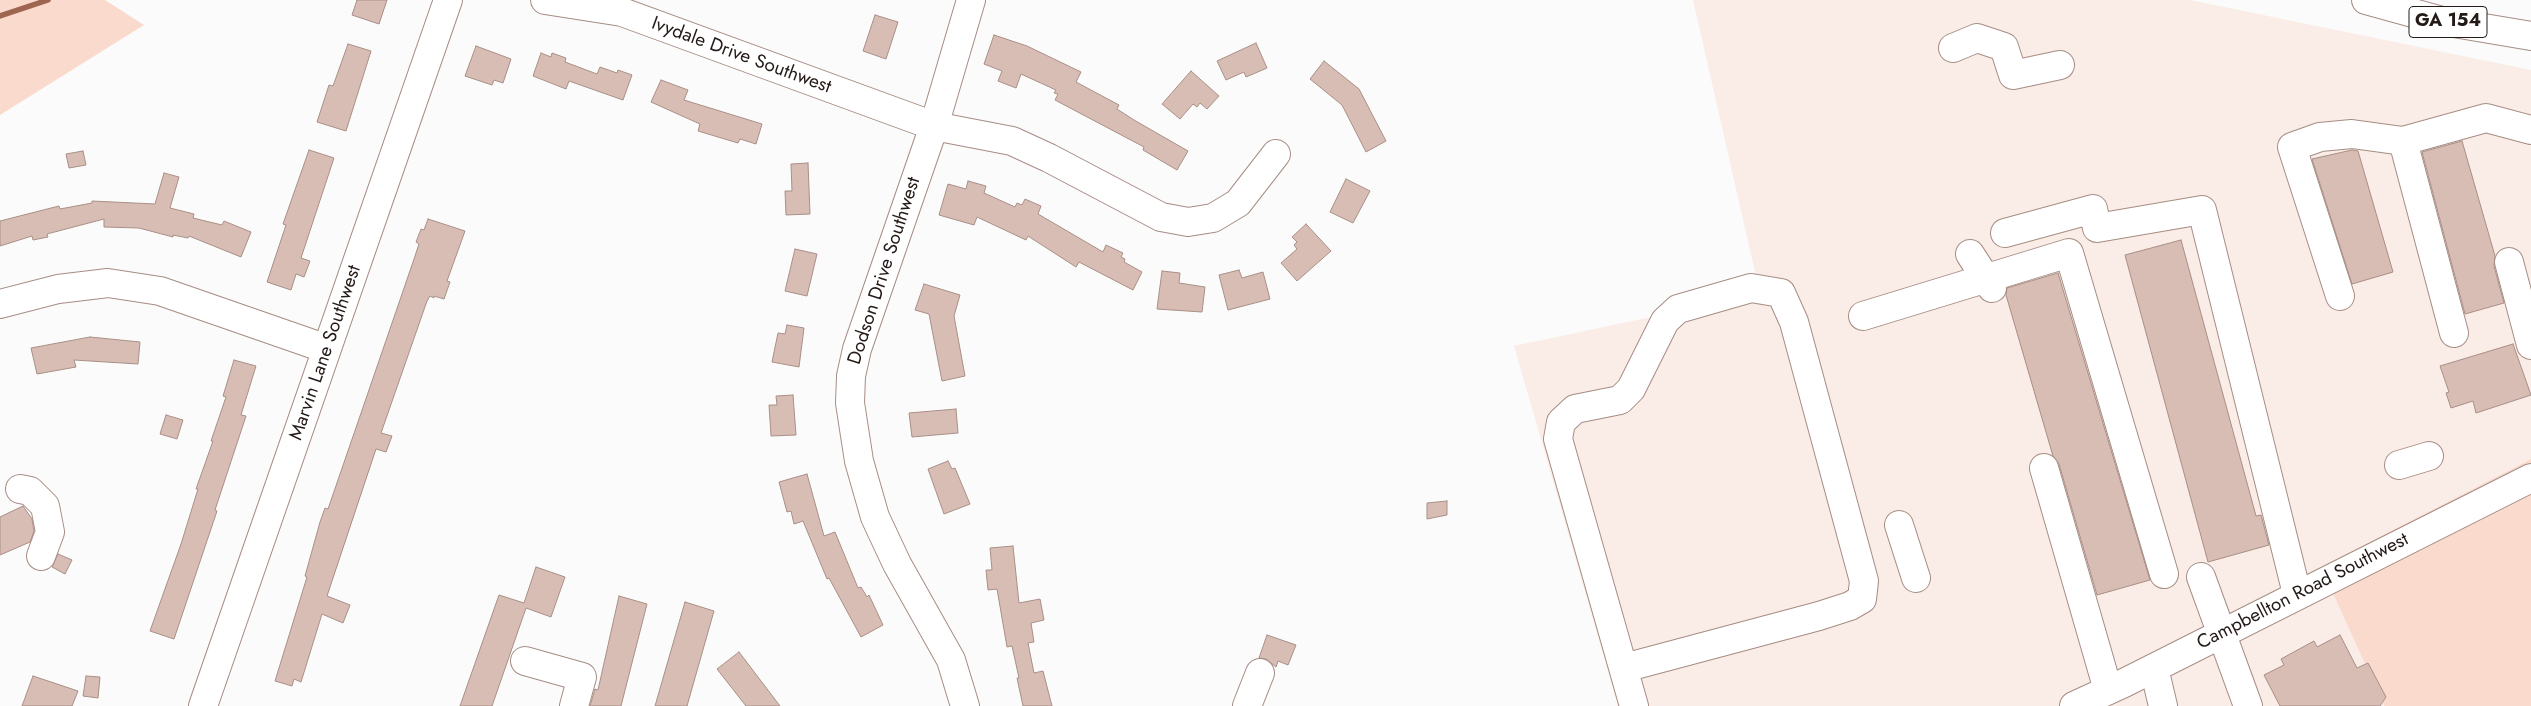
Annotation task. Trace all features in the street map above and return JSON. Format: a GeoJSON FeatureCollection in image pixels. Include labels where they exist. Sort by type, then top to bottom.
{"type":"FeatureCollection","features":[{"type":"Feature","properties":{"kind":"main road","name":"Marvin Lane Southwest"},"geometry":{"type":"LineString","coordinates":[[203,706],[448,0]]}},
{"type":"Feature","properties":{"kind":"main road","name":"Ivydale Drive Southwest"},"geometry":{"type":"LineString","coordinates":[[545,0],[622,12],[934,126],[1012,141],[1049,158],[1161,217],[1188,222],[1213,218],[1238,203],[1276,154]]}},
{"type":"Feature","properties":{"kind":"main road","name":"Dodson Drive Southwest"},"geometry":{"type":"LineString","coordinates":[[965,706],[951,660],[897,564],[875,517],[858,461],[850,402],[851,376],[857,349],[934,126],[970,0]]}},
{"type":"Feature","properties":{"kind":"main road","name":"GA 154"},"geometry":{"type":"LineString","coordinates":[[2366,0],[2442,21],[2531,36]]}},
{"type":"Feature","properties":{"kind":"main road"},"geometry":{"type":"LineString","coordinates":[[1953,48],[1977,38],[2004,47],[2012,75],[2060,66]]}},
{"type":"Feature","properties":{"kind":"main road"},"geometry":{"type":"LineString","coordinates":[[2340,296],[2292,147],[2320,138],[2352,134],[2403,141],[2486,118],[2531,130]]}},
{"type":"Feature","properties":{"kind":"main road"},"geometry":{"type":"LineString","coordinates":[[2403,141],[2454,333]]}},
{"type":"Feature","properties":{"kind":"main road"},"geometry":{"type":"LineString","coordinates":[[2005,233],[2093,209],[2098,228],[2202,210],[2297,594]]}},
{"type":"Feature","properties":{"kind":"main road"},"geometry":{"type":"LineString","coordinates":[[1863,316],[1989,282],[2069,252],[2164,574]]}},
{"type":"Feature","properties":{"kind":"main road"},"geometry":{"type":"LineString","coordinates":[[1970,254],[1989,282]]}},
{"type":"Feature","properties":{"kind":"main road"},"geometry":{"type":"LineString","coordinates":[[2509,262],[2531,345]]}},
{"type":"Feature","properties":{"kind":"main road"},"geometry":{"type":"LineString","coordinates":[[0,304],[58,289],[108,283],[160,291],[327,348]]}},
{"type":"Feature","properties":{"kind":"main road"},"geometry":{"type":"LineString","coordinates":[[1624,668],[1819,616],[1850,606],[1862,599],[1864,581],[1794,322],[1781,293],[1751,288],[1678,308],[1665,321],[1631,389],[1620,400],[1575,409],[1561,422],[1558,439],[1634,706]]}},
{"type":"Feature","properties":{"kind":"main road"},"geometry":{"type":"LineString","coordinates":[[2399,464],[2429,456]]}},
{"type":"Feature","properties":{"kind":"main road"},"geometry":{"type":"LineString","coordinates":[[2044,468],[2108,690]]}},
{"type":"Feature","properties":{"kind":"main road","name":"Campbellton Road Southwest"},"geometry":{"type":"LineString","coordinates":[[2080,705],[2297,594],[2531,478]]}},
{"type":"Feature","properties":{"kind":"main road"},"geometry":{"type":"LineString","coordinates":[[20,489],[30,491],[45,506],[50,532],[41,556]]}},
{"type":"Feature","properties":{"kind":"main road"},"geometry":{"type":"LineString","coordinates":[[1899,525],[1916,578]]}},
{"type":"Feature","properties":{"kind":"main road"},"geometry":{"type":"LineString","coordinates":[[2201,577],[2248,706]]}},
{"type":"Feature","properties":{"kind":"main road"},"geometry":{"type":"LineString","coordinates":[[525,661],[582,677],[574,706]]}},
{"type":"Feature","properties":{"kind":"main road"},"geometry":{"type":"LineString","coordinates":[[2154,668],[2163,706]]}},
{"type":"Feature","properties":{"kind":"main road"},"geometry":{"type":"LineString","coordinates":[[1247,706],[1260,673]]}},
{"type":"Feature","properties":{"kind":"shaded area"},"geometry":{"type":"Polygon","coordinates":[[[0,0],[105,0],[144,25],[0,115],[0,0]]]}},
{"type":"Feature","properties":{"kind":"shaded area"},"geometry":{"type":"Polygon","coordinates":[[[1693,0],[2190,0],[2531,70],[2531,459],[2321,567],[2384,706],[1618,706],[1514,346],[1760,294],[1693,0]]]}},
{"type":"Feature","properties":{"kind":"shaded area"},"geometry":{"type":"Polygon","coordinates":[[[2531,459],[2531,706],[2384,706],[2321,567],[2531,459]]]}},
{"type":"Feature","properties":{"kind":"building"},"geometry":{"type":"Polygon","coordinates":[[[357,0],[387,0],[379,24],[352,15],[357,0]]]}},
{"type":"Feature","properties":{"kind":"building"},"geometry":{"type":"Polygon","coordinates":[[[875,15],[898,22],[886,59],[863,51],[875,15]]]}},
{"type":"Feature","properties":{"kind":"building"},"geometry":{"type":"Polygon","coordinates":[[[994,35],[1027,46],[1081,72],[1076,82],[1119,105],[1117,109],[1188,151],[1177,170],[1143,150],[1144,147],[1055,100],[1058,94],[1054,93],[1056,90],[1021,74],[1016,88],[998,81],[1002,71],[984,64],[994,35]]]}},
{"type":"Feature","properties":{"kind":"building"},"geometry":{"type":"Polygon","coordinates":[[[1256,43],[1267,68],[1246,77],[1244,72],[1226,80],[1217,61],[1256,43]]]}},
{"type":"Feature","properties":{"kind":"building"},"geometry":{"type":"Polygon","coordinates":[[[348,44],[371,51],[346,131],[317,122],[329,85],[333,86],[348,44]]]}},
{"type":"Feature","properties":{"kind":"building"},"geometry":{"type":"Polygon","coordinates":[[[476,46],[511,59],[503,83],[494,80],[492,85],[465,76],[476,46]]]}},
{"type":"Feature","properties":{"kind":"building"},"geometry":{"type":"Polygon","coordinates":[[[541,53],[551,57],[552,53],[566,58],[565,62],[597,74],[600,67],[617,73],[618,70],[632,75],[623,100],[569,81],[566,89],[533,76],[541,53]]]}},
{"type":"Feature","properties":{"kind":"building"},"geometry":{"type":"Polygon","coordinates":[[[1324,61],[1359,89],[1386,141],[1366,152],[1342,105],[1310,79],[1324,61]]]}},
{"type":"Feature","properties":{"kind":"building"},"geometry":{"type":"Polygon","coordinates":[[[1191,71],[1219,96],[1207,109],[1200,103],[1197,107],[1193,104],[1180,119],[1162,104],[1191,71]]]}},
{"type":"Feature","properties":{"kind":"building"},"geometry":{"type":"Polygon","coordinates":[[[661,80],[688,90],[684,100],[762,124],[756,144],[740,139],[738,143],[698,131],[700,124],[651,102],[661,80]]]}},
{"type":"Feature","properties":{"kind":"building"},"geometry":{"type":"Polygon","coordinates":[[[2462,141],[2495,256],[2494,266],[2504,303],[2465,314],[2422,152],[2462,141]]]}},
{"type":"Feature","properties":{"kind":"building"},"geometry":{"type":"Polygon","coordinates":[[[309,150],[334,158],[301,258],[310,261],[304,277],[296,274],[291,290],[267,282],[286,225],[283,224],[309,150]]]}},
{"type":"Feature","properties":{"kind":"building"},"geometry":{"type":"Polygon","coordinates":[[[2352,150],[2358,151],[2393,272],[2352,284],[2312,159],[2352,150]]]}},
{"type":"Feature","properties":{"kind":"building"},"geometry":{"type":"Polygon","coordinates":[[[83,151],[86,165],[69,168],[66,154],[83,151]]]}},
{"type":"Feature","properties":{"kind":"building"},"geometry":{"type":"Polygon","coordinates":[[[808,163],[810,214],[786,215],[785,191],[792,191],[791,164],[808,163]]]}},
{"type":"Feature","properties":{"kind":"building"},"geometry":{"type":"Polygon","coordinates":[[[164,173],[179,177],[170,208],[194,214],[193,218],[222,225],[224,221],[251,232],[241,257],[189,236],[188,238],[173,235],[173,237],[139,228],[104,227],[104,219],[47,234],[48,237],[33,240],[32,236],[0,246],[0,221],[59,206],[60,209],[92,203],[92,201],[155,204],[164,173]]]}},
{"type":"Feature","properties":{"kind":"building"},"geometry":{"type":"Polygon","coordinates":[[[1346,179],[1370,191],[1353,223],[1330,212],[1346,179]]]}},
{"type":"Feature","properties":{"kind":"building"},"geometry":{"type":"Polygon","coordinates":[[[968,181],[986,186],[984,193],[1015,207],[1017,203],[1022,205],[1025,199],[1041,206],[1038,214],[1103,252],[1106,245],[1123,253],[1121,257],[1125,259],[1124,262],[1142,272],[1133,290],[1079,262],[1076,267],[1028,236],[1026,240],[977,217],[974,225],[939,215],[948,184],[966,189],[968,181]]]}},
{"type":"Feature","properties":{"kind":"building"},"geometry":{"type":"Polygon","coordinates":[[[428,219],[465,231],[447,281],[450,282],[444,299],[430,296],[427,301],[381,433],[392,436],[386,452],[376,449],[327,596],[350,605],[343,623],[322,614],[301,682],[294,679],[292,686],[275,681],[307,577],[305,576],[320,522],[325,508],[328,509],[413,262],[419,244],[416,242],[421,229],[424,230],[428,219]]]}},
{"type":"Feature","properties":{"kind":"building"},"geometry":{"type":"Polygon","coordinates":[[[1306,224],[1331,251],[1297,281],[1281,263],[1297,249],[1294,245],[1297,242],[1292,237],[1306,224]]]}},
{"type":"Feature","properties":{"kind":"building"},"geometry":{"type":"Polygon","coordinates":[[[2181,240],[2256,516],[2261,515],[2269,545],[2208,562],[2125,255],[2181,240]]]}},
{"type":"Feature","properties":{"kind":"building"},"geometry":{"type":"Polygon","coordinates":[[[795,249],[817,254],[807,296],[785,291],[795,249]]]}},
{"type":"Feature","properties":{"kind":"building"},"geometry":{"type":"Polygon","coordinates":[[[1239,270],[1242,278],[1263,272],[1270,299],[1228,310],[1219,275],[1239,270]]]}},
{"type":"Feature","properties":{"kind":"building"},"geometry":{"type":"Polygon","coordinates":[[[1162,271],[1180,273],[1179,283],[1205,287],[1202,312],[1157,309],[1162,271]]]}},
{"type":"Feature","properties":{"kind":"building"},"geometry":{"type":"Polygon","coordinates":[[[2058,273],[2150,580],[2097,595],[2059,464],[2053,456],[2006,295],[2007,288],[2058,273]]]}},
{"type":"Feature","properties":{"kind":"building"},"geometry":{"type":"Polygon","coordinates":[[[924,284],[960,295],[954,316],[965,376],[942,381],[929,314],[915,310],[924,284]]]}},
{"type":"Feature","properties":{"kind":"building"},"geometry":{"type":"Polygon","coordinates":[[[787,325],[804,328],[799,367],[772,362],[778,333],[785,334],[787,325]]]}},
{"type":"Feature","properties":{"kind":"building"},"geometry":{"type":"Polygon","coordinates":[[[90,337],[140,342],[138,364],[74,360],[76,367],[37,374],[31,348],[90,337]]]}},
{"type":"Feature","properties":{"kind":"building"},"geometry":{"type":"Polygon","coordinates":[[[2513,344],[2531,395],[2476,413],[2473,401],[2451,408],[2446,393],[2449,392],[2440,366],[2513,344]]]}},
{"type":"Feature","properties":{"kind":"building"},"geometry":{"type":"Polygon","coordinates":[[[234,360],[256,366],[241,415],[246,416],[215,510],[217,511],[174,639],[150,631],[181,544],[198,489],[196,489],[213,441],[211,441],[226,397],[223,396],[234,360]]]}},
{"type":"Feature","properties":{"kind":"building"},"geometry":{"type":"Polygon","coordinates":[[[793,395],[796,435],[771,436],[769,405],[777,405],[776,396],[793,395]]]}},
{"type":"Feature","properties":{"kind":"building"},"geometry":{"type":"Polygon","coordinates":[[[956,409],[958,433],[912,437],[909,413],[956,409]]]}},
{"type":"Feature","properties":{"kind":"building"},"geometry":{"type":"Polygon","coordinates":[[[166,415],[183,420],[177,439],[160,434],[166,415]]]}},
{"type":"Feature","properties":{"kind":"building"},"geometry":{"type":"Polygon","coordinates":[[[948,461],[952,469],[955,468],[970,504],[944,514],[928,469],[948,461]]]}},
{"type":"Feature","properties":{"kind":"building"},"geometry":{"type":"Polygon","coordinates":[[[807,474],[824,536],[835,532],[858,588],[861,587],[867,597],[869,595],[883,625],[861,637],[829,578],[827,579],[803,521],[794,524],[791,511],[787,512],[779,482],[807,474]]]}},
{"type":"Feature","properties":{"kind":"building"},"geometry":{"type":"Polygon","coordinates":[[[1447,501],[1447,515],[1427,519],[1427,503],[1447,501]]]}},
{"type":"Feature","properties":{"kind":"building"},"geometry":{"type":"Polygon","coordinates":[[[23,506],[32,519],[34,531],[30,542],[0,555],[0,517],[23,506]]]}},
{"type":"Feature","properties":{"kind":"building"},"geometry":{"type":"Polygon","coordinates":[[[1013,546],[1019,603],[1040,599],[1044,620],[1031,623],[1034,642],[1028,643],[1034,673],[1043,671],[1052,706],[1023,706],[1012,646],[1007,647],[997,589],[988,590],[986,570],[992,570],[990,548],[1013,546]]]}},
{"type":"Feature","properties":{"kind":"building"},"geometry":{"type":"Polygon","coordinates":[[[58,554],[72,560],[65,574],[52,567],[58,554]]]}},
{"type":"Feature","properties":{"kind":"building"},"geometry":{"type":"Polygon","coordinates":[[[536,567],[565,577],[551,617],[526,608],[492,706],[460,706],[499,595],[524,603],[536,567]]]}},
{"type":"Feature","properties":{"kind":"building"},"geometry":{"type":"Polygon","coordinates":[[[619,596],[647,604],[621,706],[590,706],[595,689],[598,690],[619,596]]]}},
{"type":"Feature","properties":{"kind":"building"},"geometry":{"type":"Polygon","coordinates":[[[685,602],[714,611],[687,706],[655,706],[685,602]]]}},
{"type":"Feature","properties":{"kind":"building"},"geometry":{"type":"Polygon","coordinates":[[[1267,635],[1296,645],[1288,665],[1278,661],[1276,667],[1266,659],[1259,658],[1267,635]]]}},
{"type":"Feature","properties":{"kind":"building"},"geometry":{"type":"Polygon","coordinates":[[[2340,635],[2357,668],[2368,663],[2386,697],[2380,706],[2280,706],[2264,675],[2284,665],[2281,659],[2314,641],[2317,647],[2340,635]]]}},
{"type":"Feature","properties":{"kind":"building"},"geometry":{"type":"Polygon","coordinates":[[[739,652],[780,706],[746,706],[717,669],[739,652]]]}},
{"type":"Feature","properties":{"kind":"building"},"geometry":{"type":"Polygon","coordinates":[[[33,676],[78,691],[72,706],[22,706],[33,676]]]}},
{"type":"Feature","properties":{"kind":"building"},"geometry":{"type":"Polygon","coordinates":[[[86,676],[100,677],[98,698],[83,696],[86,676]]]}},
{"type":"Feature","properties":{"kind":"waterway"},"geometry":{"type":"LineString","coordinates":[[0,16],[48,0]]}}]}
